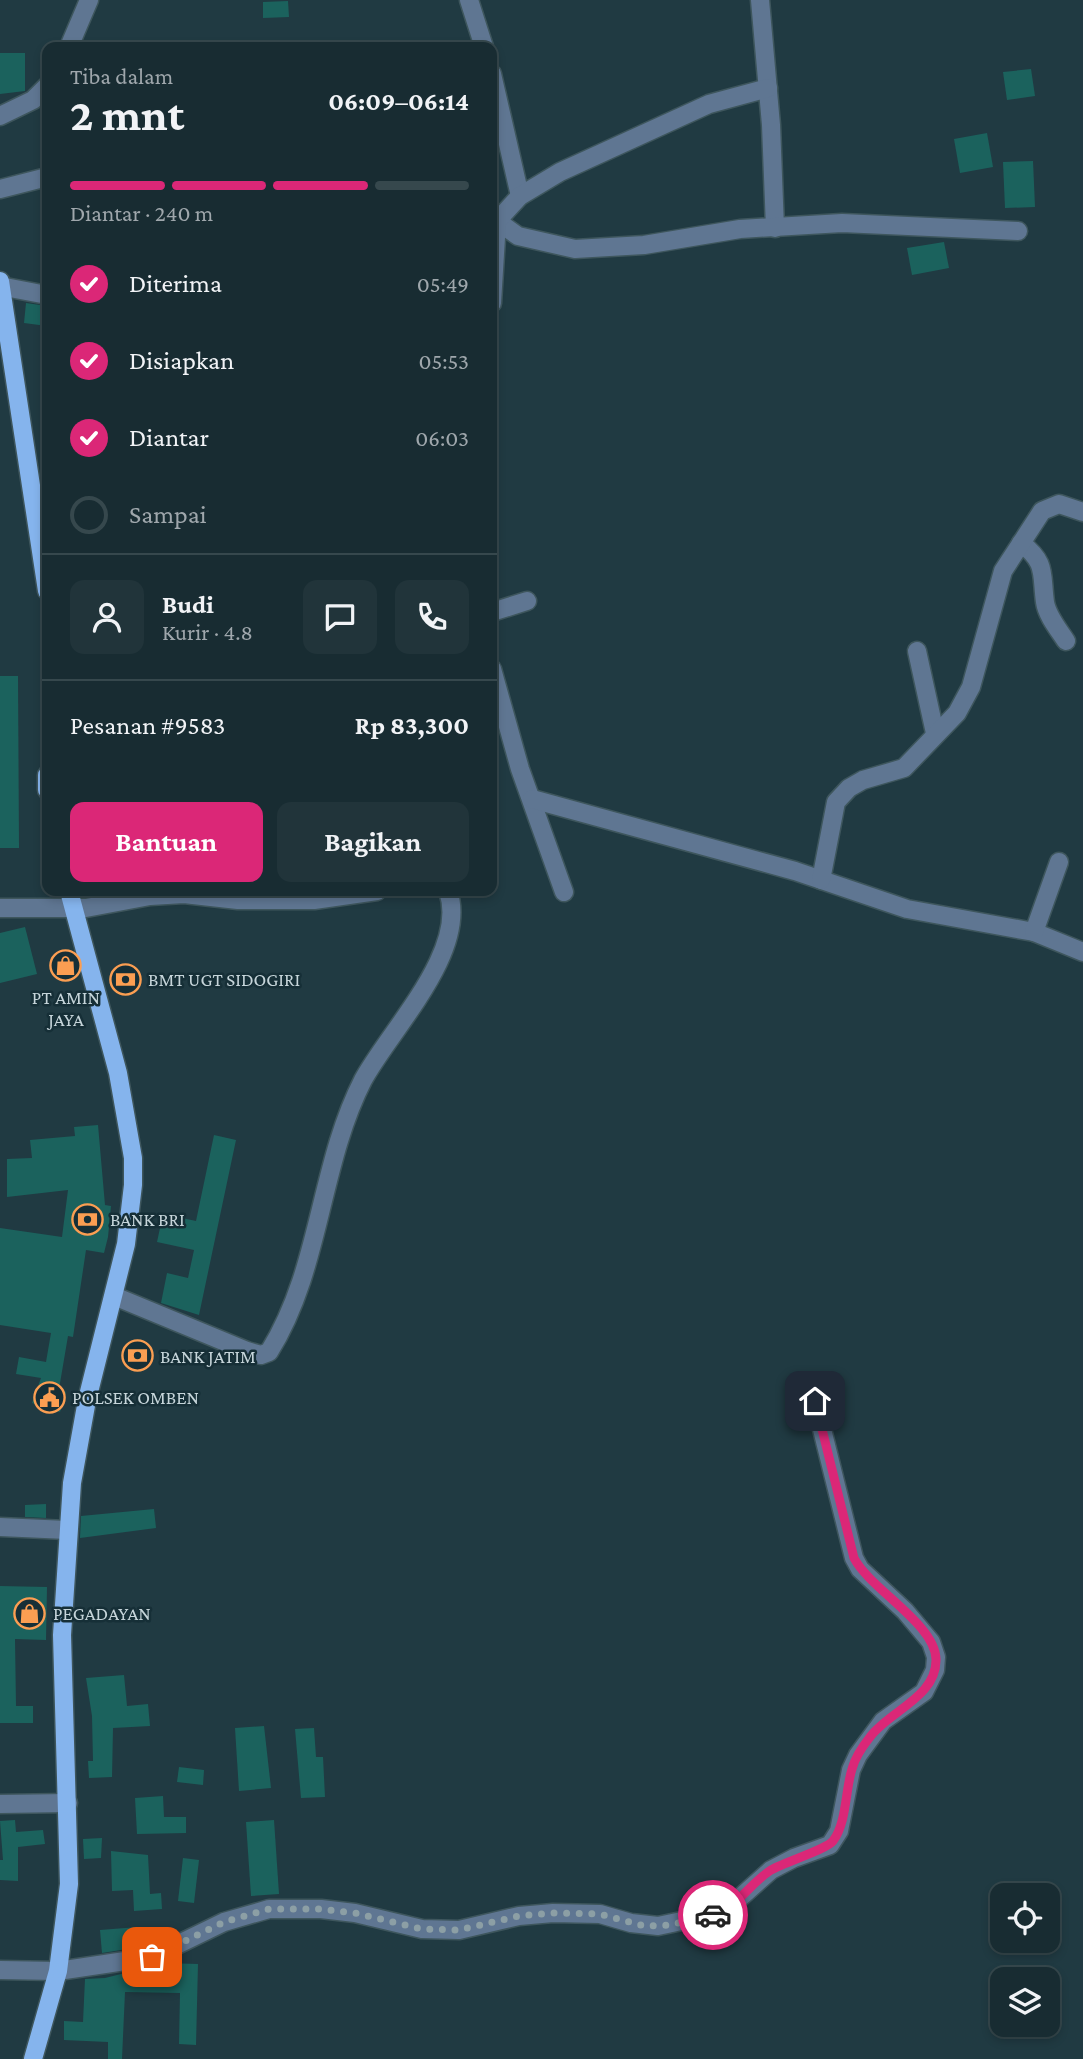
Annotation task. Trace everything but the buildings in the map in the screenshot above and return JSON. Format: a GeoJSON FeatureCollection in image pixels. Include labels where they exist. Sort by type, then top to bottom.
{"type":"FeatureCollection","features":[{"type":"Feature","properties":{"kind":"main road"},"geometry":{"type":"LineString","coordinates":[[1,284],[22,438],[36,499],[42,549]]}},
{"type":"Feature","properties":{"kind":"main road"},"geometry":{"type":"LineString","coordinates":[[33,2059],[58,1971],[69,1884],[62,1634],[67,1530],[87,1400],[114,1296],[131,1212],[133,1158],[118,1073],[71,900]]}},
{"type":"Feature","properties":{"kind":"street"},"geometry":{"type":"LineString","coordinates":[[71,42],[89,0]]}},
{"type":"Feature","properties":{"kind":"street"},"geometry":{"type":"LineString","coordinates":[[469,0],[482,42]]}},
{"type":"Feature","properties":{"kind":"street"},"geometry":{"type":"LineString","coordinates":[[760,0],[768,88],[775,228]]}},
{"type":"Feature","properties":{"kind":"street"},"geometry":{"type":"LineString","coordinates":[[497,218],[520,196],[560,172],[709,104],[768,88]]}},
{"type":"Feature","properties":{"kind":"street"},"geometry":{"type":"LineString","coordinates":[[0,116],[33,100],[42,91]]}},
{"type":"Feature","properties":{"kind":"street"},"geometry":{"type":"LineString","coordinates":[[497,96],[520,196]]}},
{"type":"Feature","properties":{"kind":"street"},"geometry":{"type":"LineString","coordinates":[[0,189],[42,178]]}},
{"type":"Feature","properties":{"kind":"street"},"geometry":{"type":"LineString","coordinates":[[497,221],[518,236],[575,249],[619,248],[740,229],[842,223],[1017,231]]}},
{"type":"Feature","properties":{"kind":"street"},"geometry":{"type":"LineString","coordinates":[[1,284],[42,294]]}},
{"type":"Feature","properties":{"kind":"street"},"geometry":{"type":"LineString","coordinates":[[821,880],[836,802],[849,788],[863,780],[904,768],[965,702],[993,613],[995,591],[1021,543],[1050,506],[1059,504],[1083,512]]}},
{"type":"Feature","properties":{"kind":"street"},"geometry":{"type":"LineString","coordinates":[[1021,543],[1040,563],[1046,590],[1044,601],[1066,641]]}},
{"type":"Feature","properties":{"kind":"street"},"geometry":{"type":"LineString","coordinates":[[497,610],[527,601]]}},
{"type":"Feature","properties":{"kind":"street"},"geometry":{"type":"LineString","coordinates":[[917,651],[936,733]]}},
{"type":"Feature","properties":{"kind":"street"},"geometry":{"type":"LineString","coordinates":[[497,706],[500,728],[532,799],[565,892]]}},
{"type":"Feature","properties":{"kind":"street"},"geometry":{"type":"LineString","coordinates":[[532,799],[821,880],[907,909],[1034,932],[1083,952]]}},
{"type":"Feature","properties":{"kind":"street"},"geometry":{"type":"LineString","coordinates":[[1034,932],[1059,862]]}},
{"type":"Feature","properties":{"kind":"street"},"geometry":{"type":"LineString","coordinates":[[0,908],[71,900],[150,896]]}},
{"type":"Feature","properties":{"kind":"street"},"geometry":{"type":"LineString","coordinates":[[284,896],[351,896]]}},
{"type":"Feature","properties":{"kind":"street"},"geometry":{"type":"LineString","coordinates":[[114,1296],[247,1351],[261,1355],[269,1352],[289,1315],[301,1284],[345,1119],[365,1078],[443,953],[452,910],[449,896]]}},
{"type":"Feature","properties":{"kind":"street"},"geometry":{"type":"LineString","coordinates":[[0,1970],[58,1971],[152,1957],[224,1922],[269,1909],[355,1913],[422,1929],[459,1930],[519,1916],[553,1913],[600,1914],[644,1926],[670,1925],[724,1912],[771,1870],[794,1857],[830,1845],[839,1831],[858,1755],[883,1721],[924,1692],[935,1670],[936,1657],[931,1642],[905,1611],[860,1569],[854,1558],[815,1401]]}},
{"type":"Feature","properties":{"kind":"street"},"geometry":{"type":"LineString","coordinates":[[0,1527],[67,1530]]}},
{"type":"Feature","properties":{"kind":"street"},"geometry":{"type":"LineString","coordinates":[[0,1804],[68,1802]]}},
{"type":"Feature","properties":{"kind":"way so far"},"geometry":{"type":"LineString","coordinates":[[152,1957],[224,1922],[269,1909],[321,1909],[355,1913],[422,1929],[459,1930],[519,1916],[553,1913],[600,1914],[644,1926],[670,1925],[713,1915]]}},
{"type":"Feature","properties":{"kind":"place","name":"PT AMIN JAYA"},"geometry":{"type":"Point","coordinates":[66,966]}},
{"type":"Feature","properties":{"kind":"place","name":"BMT UGT SIDOGIRI"},"geometry":{"type":"Point","coordinates":[125,979]}},
{"type":"Feature","properties":{"kind":"place","name":"BANK BRI"},"geometry":{"type":"Point","coordinates":[87,1219]}},
{"type":"Feature","properties":{"kind":"place","name":"BANK JATIM"},"geometry":{"type":"Point","coordinates":[137,1356]}},
{"type":"Feature","properties":{"kind":"place","name":"POLSEK OMBEN"},"geometry":{"type":"Point","coordinates":[49,1397]}},
{"type":"Feature","properties":{"kind":"place","name":"PEGADAYAN"},"geometry":{"type":"Point","coordinates":[30,1613]}},
{"type":"Feature","properties":{"kind":"route"},"geometry":{"type":"LineString","coordinates":[[713,1915],[731,1908],[759,1878],[771,1870],[794,1857],[833,1842],[839,1831],[852,1770],[858,1755],[883,1721],[924,1692],[935,1670],[936,1657],[931,1642],[905,1611],[860,1569],[854,1558],[815,1401]]}}]}
